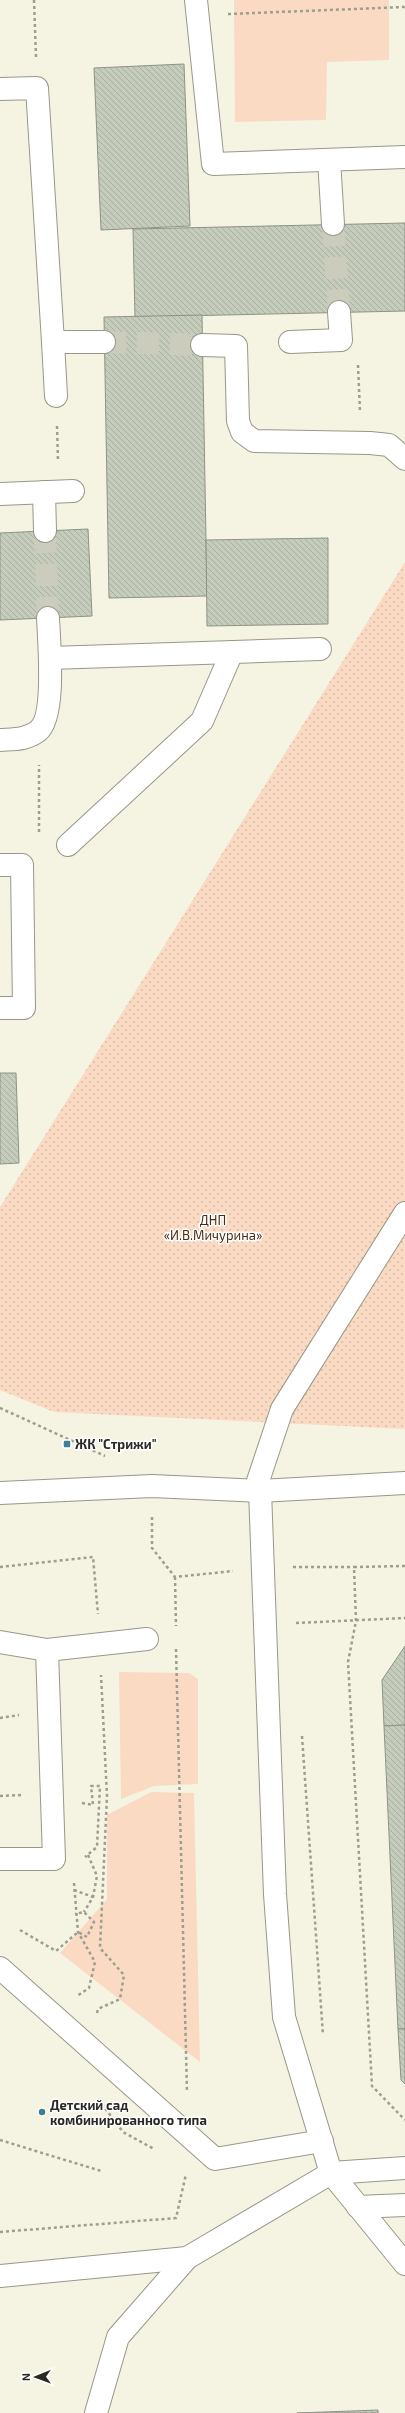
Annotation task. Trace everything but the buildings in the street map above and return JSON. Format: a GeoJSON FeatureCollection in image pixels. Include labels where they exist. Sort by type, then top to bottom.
{"type":"FeatureCollection","features":[{"type":"Feature","properties":{"kind":"street"},"geometry":{"type":"LineString","coordinates":[[197,8],[213,164],[405,157]]}},
{"type":"Feature","properties":{"kind":"street"},"geometry":{"type":"LineString","coordinates":[[0,89],[36,88],[56,396]]}},
{"type":"Feature","properties":{"kind":"street"},"geometry":{"type":"LineString","coordinates":[[329,160],[333,224]]}},
{"type":"Feature","properties":{"kind":"street"},"geometry":{"type":"LineString","coordinates":[[290,342],[341,340],[339,312]]}},
{"type":"Feature","properties":{"kind":"street"},"geometry":{"type":"LineString","coordinates":[[53,342],[104,342]]}},
{"type":"Feature","properties":{"kind":"street"},"geometry":{"type":"LineString","coordinates":[[202,345],[236,346],[238,421],[242,432],[254,441],[361,442],[389,445],[405,459]]}},
{"type":"Feature","properties":{"kind":"street"},"geometry":{"type":"LineString","coordinates":[[0,494],[59,492],[45,531]]}},
{"type":"Feature","properties":{"kind":"street"},"geometry":{"type":"LineString","coordinates":[[0,740],[24,739],[40,730],[48,714],[50,658],[48,618]]}},
{"type":"Feature","properties":{"kind":"street"},"geometry":{"type":"LineString","coordinates":[[50,658],[320,649]]}},
{"type":"Feature","properties":{"kind":"street"},"geometry":{"type":"LineString","coordinates":[[68,845],[202,721],[232,652]]}},
{"type":"Feature","properties":{"kind":"street"},"geometry":{"type":"LineString","coordinates":[[0,865],[22,865],[24,1008],[0,1008]]}},
{"type":"Feature","properties":{"kind":"street"},"geometry":{"type":"LineString","coordinates":[[405,1213],[282,1409],[258,1490],[275,1894],[284,2017],[331,2173],[405,2264]]}},
{"type":"Feature","properties":{"kind":"street"},"geometry":{"type":"LineString","coordinates":[[0,1493],[152,1486],[258,1490],[405,1483]]}},
{"type":"Feature","properties":{"kind":"street"},"geometry":{"type":"LineString","coordinates":[[0,1642],[47,1650],[147,1639]]}},
{"type":"Feature","properties":{"kind":"street"},"geometry":{"type":"LineString","coordinates":[[0,1859],[54,1859],[47,1650]]}},
{"type":"Feature","properties":{"kind":"street"},"geometry":{"type":"LineString","coordinates":[[0,1968],[216,2159],[322,2142]]}},
{"type":"Feature","properties":{"kind":"street"},"geometry":{"type":"LineString","coordinates":[[96,2413],[118,2337],[187,2258],[331,2173],[405,2168]]}},
{"type":"Feature","properties":{"kind":"street"},"geometry":{"type":"LineString","coordinates":[[358,2206],[405,2205]]}},
{"type":"Feature","properties":{"kind":"street"},"geometry":{"type":"LineString","coordinates":[[0,2276],[187,2258]]}},
{"type":"Feature","properties":{"kind":"path"},"geometry":{"type":"LineString","coordinates":[[34,0],[36,59]]}},
{"type":"Feature","properties":{"kind":"path"},"geometry":{"type":"LineString","coordinates":[[197,8],[405,7]]}},
{"type":"Feature","properties":{"kind":"path"},"geometry":{"type":"LineString","coordinates":[[341,340],[348,340],[354,343],[358,353],[361,442]]}},
{"type":"Feature","properties":{"kind":"path"},"geometry":{"type":"LineString","coordinates":[[56,396],[59,492]]}},
{"type":"Feature","properties":{"kind":"path"},"geometry":{"type":"LineString","coordinates":[[22,865],[30,860],[39,842],[40,730]]}},
{"type":"Feature","properties":{"kind":"path"},"geometry":{"type":"LineString","coordinates":[[0,1408],[108,1457]]}},
{"type":"Feature","properties":{"kind":"path"},"geometry":{"type":"LineString","coordinates":[[0,1567],[93,1557],[100,1643],[107,1796],[100,1948],[124,1975],[120,1999],[98,2009],[89,2047]]}},
{"type":"Feature","properties":{"kind":"path"},"geometry":{"type":"LineString","coordinates":[[290,1567],[354,1568],[405,1566]]}},
{"type":"Feature","properties":{"kind":"path"},"geometry":{"type":"LineString","coordinates":[[354,1568],[356,1621],[348,1662],[372,2086],[405,2120]]}},
{"type":"Feature","properties":{"kind":"path"},"geometry":{"type":"LineString","coordinates":[[174,1577],[176,1632]]}},
{"type":"Feature","properties":{"kind":"path"},"geometry":{"type":"LineString","coordinates":[[294,1622],[356,1621],[405,1618]]}},
{"type":"Feature","properties":{"kind":"path"},"geometry":{"type":"LineString","coordinates":[[176,1640],[188,2135]]}},
{"type":"Feature","properties":{"kind":"path"},"geometry":{"type":"LineString","coordinates":[[75,1914],[84,1912],[93,1897],[97,1876],[88,1855]]}},
{"type":"Feature","properties":{"kind":"path"},"geometry":{"type":"LineString","coordinates":[[97,1876],[104,1876]]}},
{"type":"Feature","properties":{"kind":"path"},"geometry":{"type":"LineString","coordinates":[[74,1890],[93,1897]]}},
{"type":"Feature","properties":{"kind":"path"},"geometry":{"type":"LineString","coordinates":[[20,1930],[56,1951],[78,1932],[87,1937],[94,1922],[84,1912]]}},
{"type":"Feature","properties":{"kind":"path"},"geometry":{"type":"LineString","coordinates":[[95,2095],[123,2132],[155,2149]]}},
{"type":"Feature","properties":{"kind":"path"},"geometry":{"type":"LineString","coordinates":[[0,2140],[101,2171]]}},
{"type":"Feature","properties":{"kind":"path"},"geometry":{"type":"LineString","coordinates":[[0,2232],[176,2218],[187,2166]]}},
{"type":"Feature","properties":{"kind":"green space"},"geometry":{"type":"Polygon","coordinates":[[[234,0],[389,0],[389,60],[327,62],[326,120],[235,122],[234,0]]]}},
{"type":"Feature","properties":{"kind":"green space","name":"ДНП «И.В.Мичурина»"},"geometry":{"type":"Polygon","coordinates":[[[405,562],[405,1429],[54,1412],[0,1390],[0,1207],[405,562]]]}},
{"type":"Feature","properties":{"kind":"green space"},"geometry":{"type":"Polygon","coordinates":[[[119,1672],[189,1673],[198,1679],[198,1784],[154,1786],[121,1799],[119,1672]]]}},
{"type":"Feature","properties":{"kind":"green space"},"geometry":{"type":"Polygon","coordinates":[[[151,1792],[194,1793],[200,2062],[60,1953],[107,1899],[107,1815],[151,1792]]]}},
{"type":"Feature","properties":{"kind":"tunnel"},"geometry":{"type":"LineString","coordinates":[[333,224],[339,312]]}},
{"type":"Feature","properties":{"kind":"tunnel"},"geometry":{"type":"LineString","coordinates":[[104,342],[202,345]]}},
{"type":"Feature","properties":{"kind":"tunnel"},"geometry":{"type":"LineString","coordinates":[[45,531],[48,618]]}},
{"type":"Feature","properties":{"kind":"place","name":"ЖК \"Стрижи\""},"geometry":{"type":"Point","coordinates":[67,1444]}},
{"type":"Feature","properties":{"kind":"place","name":"Детский сад комбинированного типа"},"geometry":{"type":"Point","coordinates":[42,2112]}}]}
